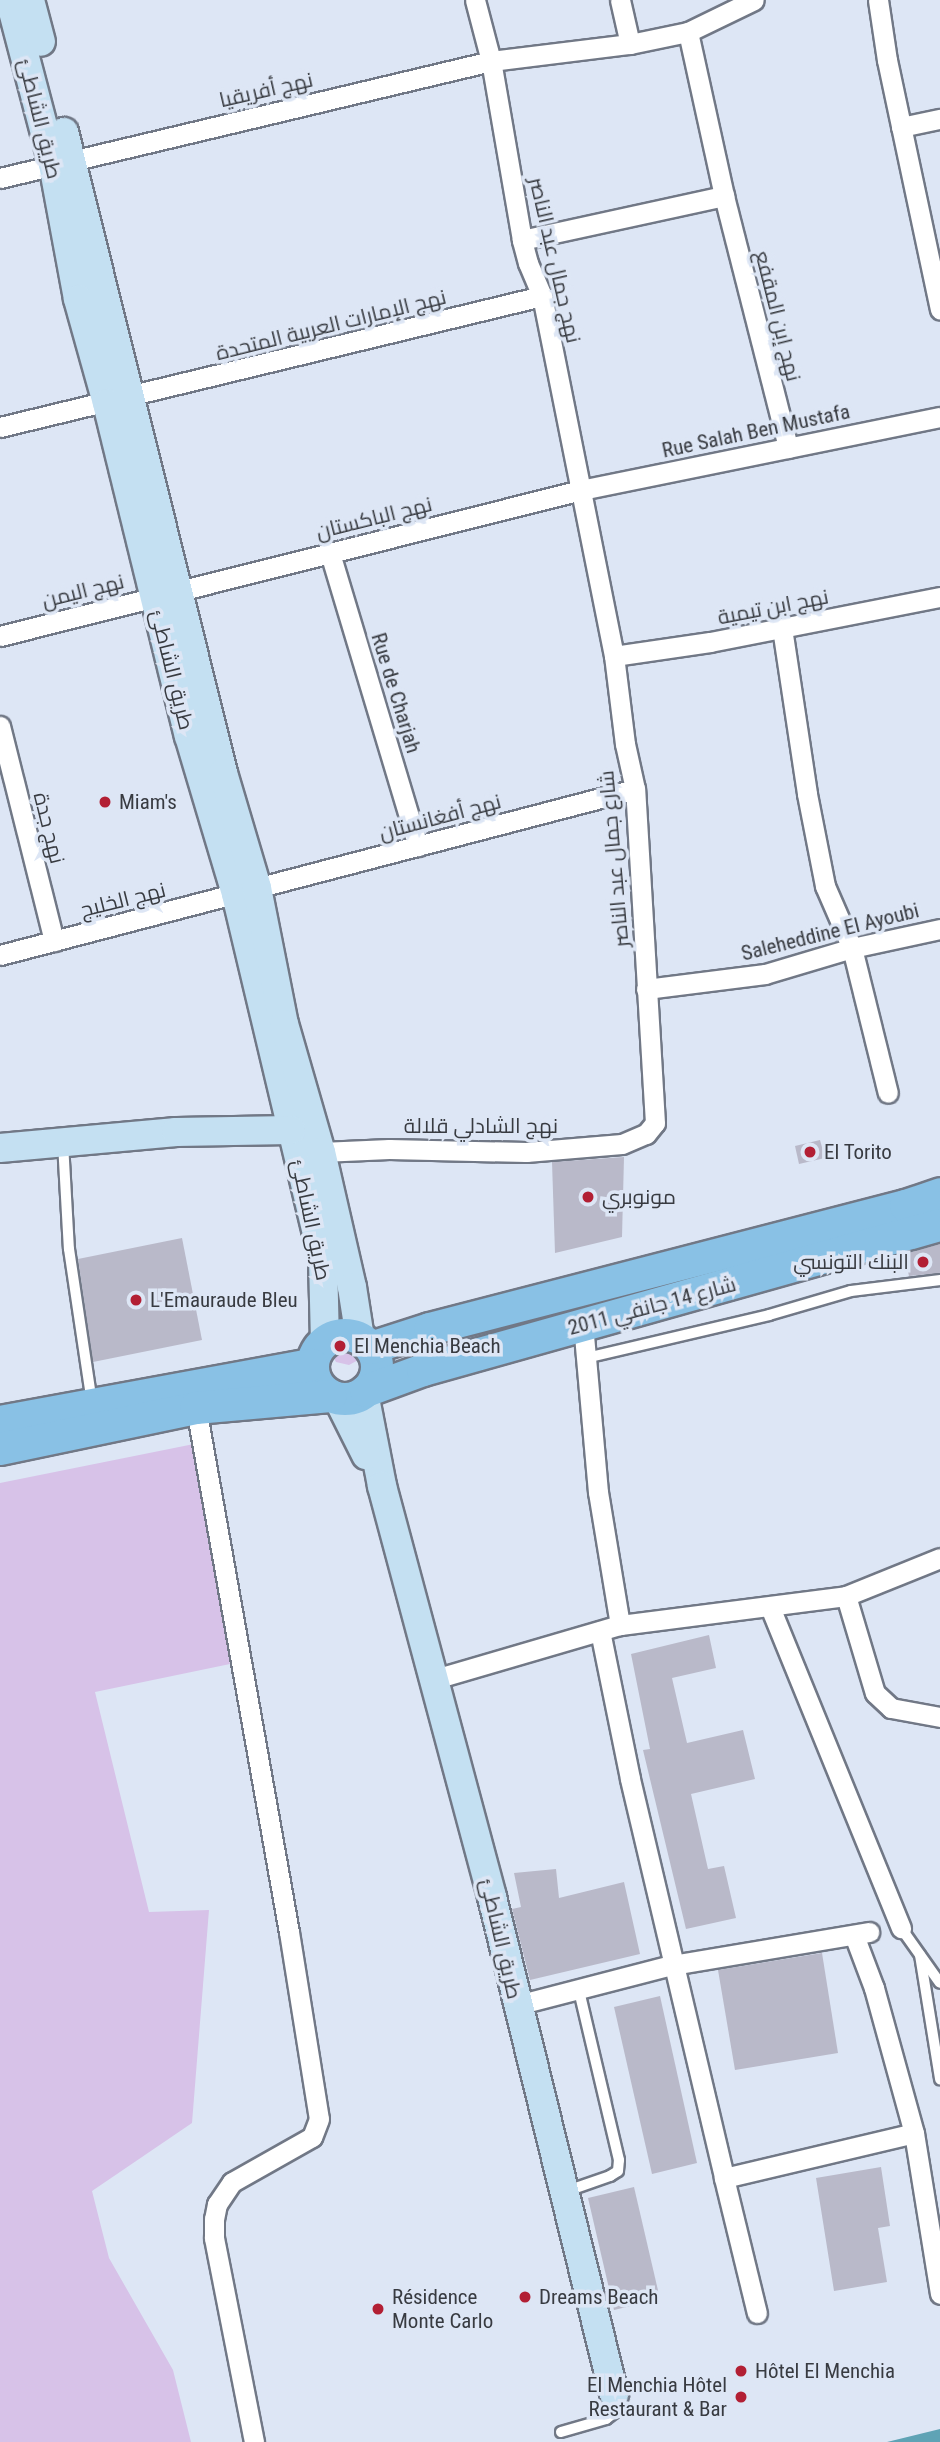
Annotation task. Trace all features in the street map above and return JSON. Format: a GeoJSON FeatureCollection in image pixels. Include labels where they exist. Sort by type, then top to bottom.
{"type":"FeatureCollection","features":[{"type":"Feature","properties":{"kind":"main road","name":"شارع 14 جانفي 2011"},"geometry":{"type":"LineString","coordinates":[[366,1343],[430,1329],[906,1206],[940,1194]]}},
{"type":"Feature","properties":{"kind":"main road","name":"شارع 14 جانفي 2011"},"geometry":{"type":"LineString","coordinates":[[0,1449],[196,1408],[349,1395],[423,1370],[940,1225]]}},
{"type":"Feature","properties":{"kind":"main road"},"geometry":{"type":"LineString","coordinates":[[0,1422],[318,1353],[349,1335],[366,1343],[377,1366],[373,1384],[349,1395],[320,1388],[318,1353]]}},
{"type":"Feature","properties":{"kind":"street","name":"طريق الشاطئ"},"geometry":{"type":"LineString","coordinates":[[10,0],[62,162]]}},
{"type":"Feature","properties":{"kind":"street","name":"طريق الشاطئ"},"geometry":{"type":"LineString","coordinates":[[30,0],[62,162],[165,594],[222,773],[291,1130],[323,1260],[318,1353]]}},
{"type":"Feature","properties":{"kind":"street","name":"نهج جمال عبد الناصر"},"geometry":{"type":"LineString","coordinates":[[475,0],[491,61],[522,240],[542,296],[581,490]]}},
{"type":"Feature","properties":{"kind":"street"},"geometry":{"type":"LineString","coordinates":[[620,0],[630,44]]}},
{"type":"Feature","properties":{"kind":"street","name":"نهج أفريقيا"},"geometry":{"type":"LineString","coordinates":[[0,178],[491,61],[630,44],[688,32],[754,0]]}},
{"type":"Feature","properties":{"kind":"street"},"geometry":{"type":"LineString","coordinates":[[878,0],[901,127],[940,309]]}},
{"type":"Feature","properties":{"kind":"street","name":"نهج إبن المقفع"},"geometry":{"type":"LineString","coordinates":[[688,32],[724,196],[788,448]]}},
{"type":"Feature","properties":{"kind":"street"},"geometry":{"type":"LineString","coordinates":[[901,127],[940,119]]}},
{"type":"Feature","properties":{"kind":"street"},"geometry":{"type":"LineString","coordinates":[[522,240],[724,196]]}},
{"type":"Feature","properties":{"kind":"street","name":"نهج الإمارات العربية المتحدة"},"geometry":{"type":"LineString","coordinates":[[0,427],[542,296]]}},
{"type":"Feature","properties":{"kind":"street","name":"Rue Salah Ben Mustafa"},"geometry":{"type":"LineString","coordinates":[[581,490],[940,417]]}},
{"type":"Feature","properties":{"kind":"street","name":"نهج الباكستان"},"geometry":{"type":"LineString","coordinates":[[165,594],[581,490]]}},
{"type":"Feature","properties":{"kind":"street","name":"شارع جمال عبد الناصر"},"geometry":{"type":"LineString","coordinates":[[581,490],[614,656],[625,744],[635,789],[655,1122],[640,1137]]}},
{"type":"Feature","properties":{"kind":"street","name":"Rue de Charjah"},"geometry":{"type":"LineString","coordinates":[[330,553],[418,846]]}},
{"type":"Feature","properties":{"kind":"street","name":"نهج اليمن"},"geometry":{"type":"LineString","coordinates":[[0,636],[165,594]]}},
{"type":"Feature","properties":{"kind":"street","name":"نهج ابن تيمية"},"geometry":{"type":"LineString","coordinates":[[614,656],[782,628],[940,597]]}},
{"type":"Feature","properties":{"kind":"street"},"geometry":{"type":"LineString","coordinates":[[782,628],[807,794],[825,886],[852,948],[888,1093]]}},
{"type":"Feature","properties":{"kind":"street","name":"نهج جدة"},"geometry":{"type":"LineString","coordinates":[[0,726],[54,941]]}},
{"type":"Feature","properties":{"kind":"street","name":"نهج أفغانستان"},"geometry":{"type":"LineString","coordinates":[[246,891],[635,789]]}},
{"type":"Feature","properties":{"kind":"street","name":"طريق الشاطئ"},"geometry":{"type":"LineString","coordinates":[[246,891],[321,1152],[366,1343]]}},
{"type":"Feature","properties":{"kind":"street","name":"نهج الخليج"},"geometry":{"type":"LineString","coordinates":[[0,955],[246,891]]}},
{"type":"Feature","properties":{"kind":"street","name":"Saleheddine El Ayoubi"},"geometry":{"type":"LineString","coordinates":[[646,989],[765,974],[852,948],[940,929]]}},
{"type":"Feature","properties":{"kind":"street"},"geometry":{"type":"LineString","coordinates":[[0,1148],[63,1140],[176,1132],[291,1130]]}},
{"type":"Feature","properties":{"kind":"street","name":"نهج الشادلي قلالة"},"geometry":{"type":"LineString","coordinates":[[321,1152],[389,1149],[526,1152],[622,1144],[640,1137]]}},
{"type":"Feature","properties":{"kind":"street"},"geometry":{"type":"LineString","coordinates":[[583,1324],[598,1492],[620,1625]]}},
{"type":"Feature","properties":{"kind":"street","name":"طريق الشاطئ"},"geometry":{"type":"LineString","coordinates":[[349,1395],[382,1486],[435,1679],[567,2191],[614,2394]]}},
{"type":"Feature","properties":{"kind":"street"},"geometry":{"type":"LineString","coordinates":[[196,1408],[285,1905],[319,2119],[312,2137],[232,2182],[217,2204],[214,2238],[254,2442]]}},
{"type":"Feature","properties":{"kind":"street"},"geometry":{"type":"LineString","coordinates":[[435,1679],[620,1625],[846,1596],[940,1558]]}},
{"type":"Feature","properties":{"kind":"street"},"geometry":{"type":"LineString","coordinates":[[846,1596],[875,1693],[891,1708],[940,1717]]}},
{"type":"Feature","properties":{"kind":"street"},"geometry":{"type":"LineString","coordinates":[[770,1607],[901,1928]]}},
{"type":"Feature","properties":{"kind":"street"},"geometry":{"type":"LineString","coordinates":[[600,1631],[672,1965],[757,2313]]}},
{"type":"Feature","properties":{"kind":"street"},"geometry":{"type":"LineString","coordinates":[[517,2005],[672,1965],[861,1934],[914,2133],[940,2294]]}},
{"type":"Feature","properties":{"kind":"street"},"geometry":{"type":"LineString","coordinates":[[724,2178],[914,2133]]}},
{"type":"Feature","properties":{"kind":"lane"},"geometry":{"type":"LineString","coordinates":[[63,1140],[69,1249],[92,1403]]}},
{"type":"Feature","properties":{"kind":"lane"},"geometry":{"type":"LineString","coordinates":[[586,1359],[769,1315],[851,1291],[940,1280]]}},
{"type":"Feature","properties":{"kind":"lane"},"geometry":{"type":"LineString","coordinates":[[901,1928],[940,1983]]}},
{"type":"Feature","properties":{"kind":"lane"},"geometry":{"type":"LineString","coordinates":[[920,1955],[940,2079]]}},
{"type":"Feature","properties":{"kind":"lane"},"geometry":{"type":"LineString","coordinates":[[567,2191],[610,2176],[618,2171],[619,2161],[579,1991]]}},
{"type":"Feature","properties":{"kind":"lane"},"geometry":{"type":"LineString","coordinates":[[561,2432],[606,2420],[614,2413],[614,2394]]}},
{"type":"Feature","properties":{"kind":"shaded area"},"geometry":{"type":"Polygon","coordinates":[[[345,1329],[362,1358],[349,1365],[336,1362],[329,1349],[338,1331],[345,1329]]]}},
{"type":"Feature","properties":{"kind":"shaded area"},"geometry":{"type":"Polygon","coordinates":[[[194,1444],[230,1664],[95,1692],[149,1912],[209,1910],[192,2123],[92,2191],[109,2258],[173,2370],[191,2442],[0,2442],[0,1483],[194,1444]]]}},
{"type":"Feature","properties":{"kind":"water"},"geometry":{"type":"Polygon","coordinates":[[[940,2429],[940,2442],[887,2442],[940,2429]]]}},
{"type":"Feature","properties":{"kind":"building","name":"El Torito"},"geometry":{"type":"Polygon","coordinates":[[[820,1140],[825,1158],[799,1164],[795,1146],[820,1140]]]}},
{"type":"Feature","properties":{"kind":"building","name":"مونوبري"},"geometry":{"type":"Polygon","coordinates":[[[624,1157],[622,1237],[555,1253],[552,1162],[624,1157]]]}},
{"type":"Feature","properties":{"kind":"building","name":"L'Emauraude Bleu"},"geometry":{"type":"Polygon","coordinates":[[[182,1238],[202,1340],[93,1362],[78,1259],[182,1238]]]}},
{"type":"Feature","properties":{"kind":"building","name":"البنك التونسي"},"geometry":{"type":"Polygon","coordinates":[[[940,1244],[940,1273],[909,1276],[904,1254],[940,1244]]]}},
{"type":"Feature","properties":{"kind":"building"},"geometry":{"type":"Polygon","coordinates":[[[709,1635],[716,1668],[672,1678],[687,1743],[743,1730],[755,1779],[691,1794],[708,1869],[724,1866],[736,1918],[686,1929],[643,1750],[650,1749],[631,1654],[709,1635]]]}},
{"type":"Feature","properties":{"kind":"building"},"geometry":{"type":"Polygon","coordinates":[[[556,1869],[559,1898],[624,1882],[640,1954],[530,1980],[512,1909],[521,1907],[514,1873],[556,1869]]]}},
{"type":"Feature","properties":{"kind":"building"},"geometry":{"type":"Polygon","coordinates":[[[822,1953],[838,2053],[735,2070],[718,1970],[822,1953]]]}},
{"type":"Feature","properties":{"kind":"building"},"geometry":{"type":"Polygon","coordinates":[[[660,1996],[697,2163],[652,2174],[614,2007],[660,1996]]]}},
{"type":"Feature","properties":{"kind":"building"},"geometry":{"type":"Polygon","coordinates":[[[881,2167],[890,2226],[878,2228],[887,2282],[834,2291],[816,2178],[881,2167]]]}},
{"type":"Feature","properties":{"kind":"building"},"geometry":{"type":"Polygon","coordinates":[[[634,2187],[660,2299],[614,2310],[588,2198],[634,2187]]]}},
{"type":"Feature","properties":{"kind":"place","name":"Miam's"},"geometry":{"type":"Point","coordinates":[105,802]}},
{"type":"Feature","properties":{"kind":"place","name":"El Torito"},"geometry":{"type":"Point","coordinates":[810,1152]}},
{"type":"Feature","properties":{"kind":"place","name":"مونوبري"},"geometry":{"type":"Point","coordinates":[588,1197]}},
{"type":"Feature","properties":{"kind":"place","name":"البنك التونسي"},"geometry":{"type":"Point","coordinates":[923,1262]}},
{"type":"Feature","properties":{"kind":"place","name":"L'Emauraude Bleu"},"geometry":{"type":"Point","coordinates":[136,1300]}},
{"type":"Feature","properties":{"kind":"place","name":"El Menchia Beach"},"geometry":{"type":"Point","coordinates":[340,1346]}},
{"type":"Feature","properties":{"kind":"place","name":"Dreams Beach"},"geometry":{"type":"Point","coordinates":[525,2297]}},
{"type":"Feature","properties":{"kind":"place","name":"Résidence Monte Carlo"},"geometry":{"type":"Point","coordinates":[378,2309]}},
{"type":"Feature","properties":{"kind":"place","name":"Hôtel El Menchia"},"geometry":{"type":"Point","coordinates":[741,2371]}},
{"type":"Feature","properties":{"kind":"place","name":"El Menchia Hôtel Restaurant & Bar"},"geometry":{"type":"Point","coordinates":[741,2397]}}]}
